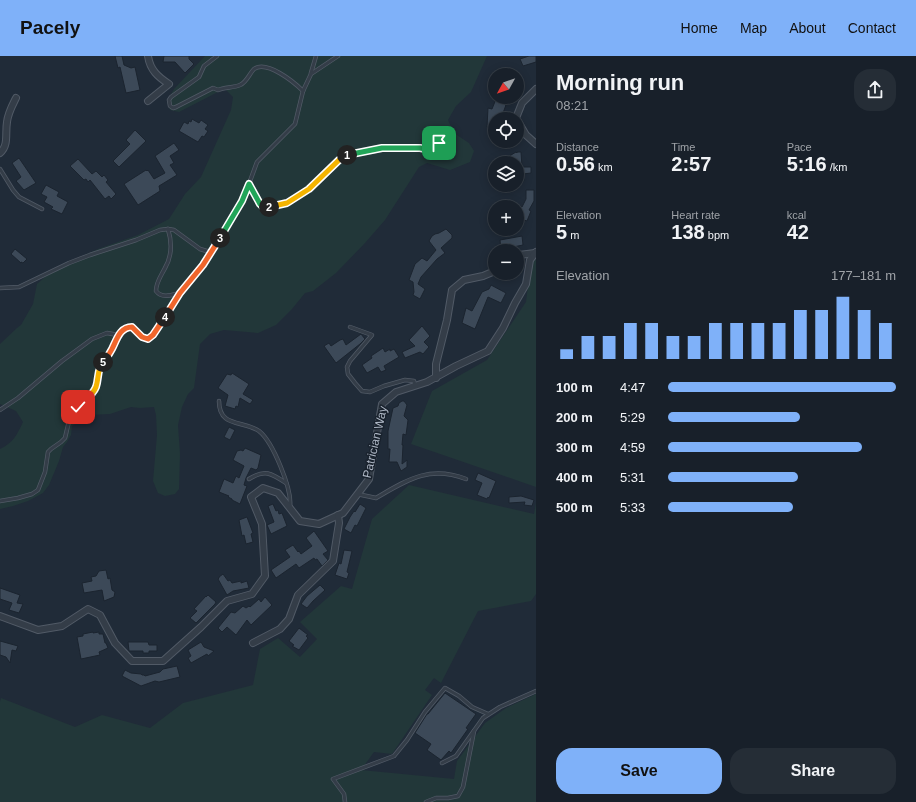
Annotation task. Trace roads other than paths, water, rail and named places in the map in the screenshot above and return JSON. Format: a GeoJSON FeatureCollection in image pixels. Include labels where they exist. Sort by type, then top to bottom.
{"type":"FeatureCollection","features":[{"type":"Feature","properties":{"kind":"street"},"geometry":{"type":"LineString","coordinates":[[148,56],[154,72],[169,84],[148,101]]}},
{"type":"Feature","properties":{"kind":"street"},"geometry":{"type":"LineString","coordinates":[[536,90],[522,102],[516,118],[526,135],[536,144]]}},
{"type":"Feature","properties":{"kind":"street"},"geometry":{"type":"LineString","coordinates":[[0,153],[5,147],[7,121],[10,110],[16,98]]}},
{"type":"Feature","properties":{"kind":"street"},"geometry":{"type":"LineString","coordinates":[[524,254],[536,252]]}},
{"type":"Feature","properties":{"kind":"street","name":"Patrician Way"},"geometry":{"type":"LineString","coordinates":[[0,616],[38,630],[62,626],[88,609],[100,615],[115,643],[132,661],[163,661],[227,601],[252,594],[265,576],[262,524],[251,498],[263,488],[278,493],[300,521],[319,524],[343,513],[369,479],[382,404],[396,392],[436,378],[488,351],[503,328],[514,303],[526,284],[530,260],[536,252]]}},
{"type":"Feature","properties":{"kind":"street"},"geometry":{"type":"LineString","coordinates":[[436,378],[436,364],[447,320],[452,290],[464,280],[488,274]]}},
{"type":"Feature","properties":{"kind":"street"},"geometry":{"type":"LineString","coordinates":[[253,643],[280,629],[289,619],[298,595],[333,561],[340,522],[338,515]]}},
{"type":"Feature","properties":{"kind":"lane"},"geometry":{"type":"LineString","coordinates":[[217,56],[204,66],[199,77],[171,97],[169,100],[170,106],[173,108],[176,107],[213,88],[218,90],[240,85],[245,82],[255,69],[261,67],[266,67],[289,78],[303,91]]}},
{"type":"Feature","properties":{"kind":"lane"},"geometry":{"type":"LineString","coordinates":[[0,501],[32,494],[38,490],[45,472],[48,452],[64,438],[72,414],[96,388],[98,372],[101,364],[112,349],[118,335],[128,327],[132,327],[142,337],[148,339],[160,325],[180,293],[191,280],[210,252],[242,201],[257,162],[295,124],[303,91],[311,74],[316,56]]}},
{"type":"Feature","properties":{"kind":"lane"},"geometry":{"type":"LineString","coordinates":[[311,74],[338,56]]}},
{"type":"Feature","properties":{"kind":"lane"},"geometry":{"type":"LineString","coordinates":[[249,184],[260,204],[264,208],[276,206],[287,203],[309,189],[339,160],[349,154],[382,148],[420,148],[431,150],[436,148],[439,143]]}},
{"type":"Feature","properties":{"kind":"lane"},"geometry":{"type":"LineString","coordinates":[[0,168],[19,197],[42,209]]}},
{"type":"Feature","properties":{"kind":"lane"},"geometry":{"type":"LineString","coordinates":[[168,229],[171,247],[169,259],[159,278],[156,291],[158,294],[163,296],[180,293]]}},
{"type":"Feature","properties":{"kind":"lane"},"geometry":{"type":"LineString","coordinates":[[0,288],[19,287],[90,255],[136,240],[160,230],[174,230],[200,249],[210,252]]}},
{"type":"Feature","properties":{"kind":"lane"},"geometry":{"type":"LineString","coordinates":[[350,327],[372,335],[350,361],[347,367],[348,374],[362,391],[370,392],[384,386],[406,380],[414,381],[415,386]]}},
{"type":"Feature","properties":{"kind":"lane"},"geometry":{"type":"LineString","coordinates":[[0,410],[18,398],[62,361],[92,339],[107,333],[118,335]]}},
{"type":"Feature","properties":{"kind":"lane"},"geometry":{"type":"LineString","coordinates":[[219,401],[219,409],[224,418],[229,421],[251,427],[260,432],[271,446],[280,462],[290,500],[290,508]]}},
{"type":"Feature","properties":{"kind":"lane"},"geometry":{"type":"LineString","coordinates":[[249,479],[256,474],[267,473],[286,483]]}},
{"type":"Feature","properties":{"kind":"lane"},"geometry":{"type":"LineString","coordinates":[[357,494],[376,498],[413,477],[426,474],[458,476],[466,479]]}},
{"type":"Feature","properties":{"kind":"lane"},"geometry":{"type":"LineString","coordinates":[[345,802],[344,794],[333,779],[394,756],[407,740],[424,712],[445,688],[472,707],[488,714]]}},
{"type":"Feature","properties":{"kind":"lane"},"geometry":{"type":"LineString","coordinates":[[442,763],[456,756],[483,718],[488,714],[536,690]]}},
{"type":"Feature","properties":{"kind":"lane"},"geometry":{"type":"LineString","coordinates":[[426,802],[436,798],[458,796],[463,787],[475,730]]}}]}
